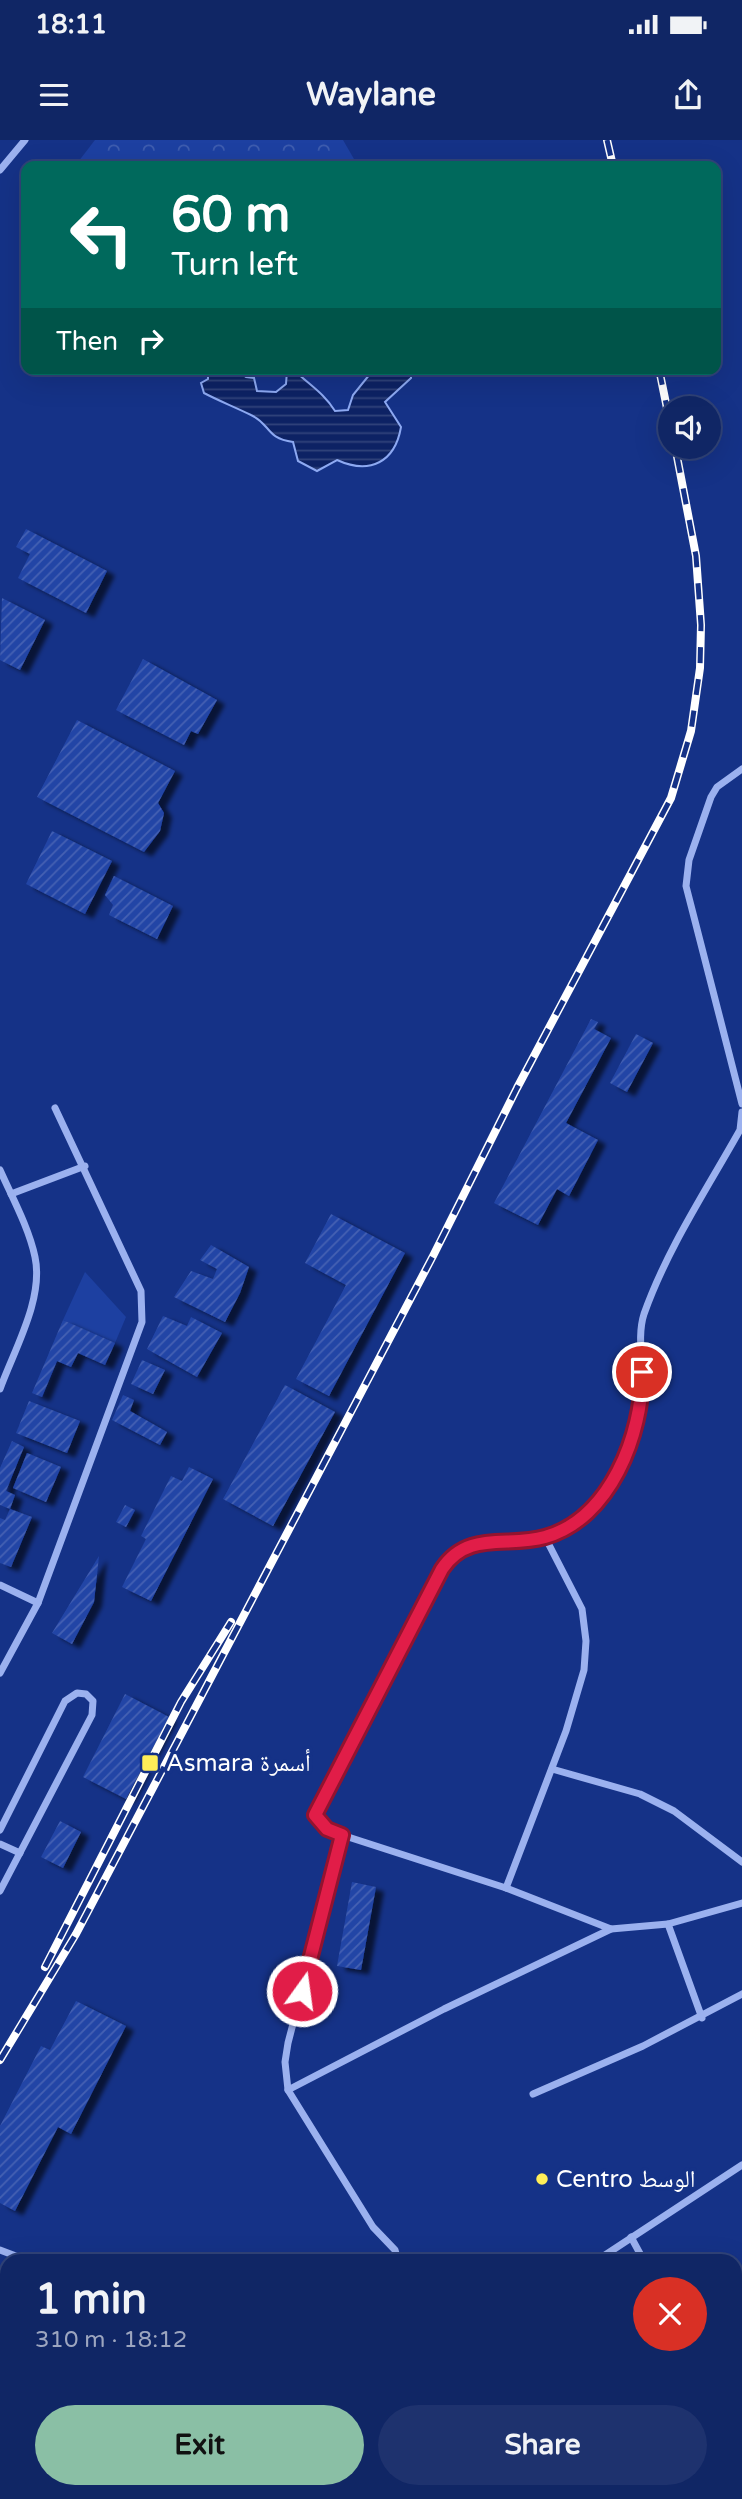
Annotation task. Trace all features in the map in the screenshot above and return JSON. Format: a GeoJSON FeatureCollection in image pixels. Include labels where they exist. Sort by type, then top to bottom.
{"type":"FeatureCollection","features":[{"type":"Feature","properties":{"kind":"street"},"geometry":{"type":"LineString","coordinates":[[0,170],[25,140]]}},
{"type":"Feature","properties":{"kind":"street"},"geometry":{"type":"LineString","coordinates":[[742,769],[717,787],[711,797],[686,875],[728,1059],[742,1104]]}},
{"type":"Feature","properties":{"kind":"street"},"geometry":{"type":"LineString","coordinates":[[0,1673],[38,1603],[142,1322],[141,1291],[85,1166],[55,1108]]}},
{"type":"Feature","properties":{"kind":"street"},"geometry":{"type":"LineString","coordinates":[[611,1929],[506,1888],[342,1835],[327,1829],[315,1815],[450,1558],[473,1545],[545,1537],[580,1521],[603,1496],[621,1464],[642,1393],[644,1315],[670,1255],[740,1130],[742,1112]]}},
{"type":"Feature","properties":{"kind":"street"},"geometry":{"type":"LineString","coordinates":[[10,1194],[85,1166]]}},
{"type":"Feature","properties":{"kind":"street"},"geometry":{"type":"LineString","coordinates":[[0,1170],[35,1258],[31,1305],[0,1388]]}},
{"type":"Feature","properties":{"kind":"street"},"geometry":{"type":"LineString","coordinates":[[506,1888],[552,1769],[584,1670],[586,1641],[582,1609],[545,1537]]}},
{"type":"Feature","properties":{"kind":"street"},"geometry":{"type":"LineString","coordinates":[[0,1586],[38,1603]]}},
{"type":"Feature","properties":{"kind":"street"},"geometry":{"type":"LineString","coordinates":[[0,1830],[68,1697],[77,1693],[86,1694],[94,1706],[92,1715],[0,1891]]}},
{"type":"Feature","properties":{"kind":"street"},"geometry":{"type":"LineString","coordinates":[[552,1769],[639,1794],[674,1811],[742,1862]]}},
{"type":"Feature","properties":{"kind":"street"},"geometry":{"type":"LineString","coordinates":[[342,1835],[288,2043],[285,2062],[288,2090],[373,2227],[396,2254]]}},
{"type":"Feature","properties":{"kind":"street"},"geometry":{"type":"LineString","coordinates":[[0,1844],[20,1853]]}},
{"type":"Feature","properties":{"kind":"street"},"geometry":{"type":"LineString","coordinates":[[288,2090],[444,2009],[611,1929],[668,1924],[742,1903]]}},
{"type":"Feature","properties":{"kind":"street"},"geometry":{"type":"LineString","coordinates":[[668,1924],[702,2018]]}},
{"type":"Feature","properties":{"kind":"street"},"geometry":{"type":"LineString","coordinates":[[533,2094],[702,2018],[742,1994]]}},
{"type":"Feature","properties":{"kind":"street"},"geometry":{"type":"LineString","coordinates":[[606,2254],[742,2165]]}},
{"type":"Feature","properties":{"kind":"street"},"geometry":{"type":"LineString","coordinates":[[631,2237],[640,2254]]}},
{"type":"Feature","properties":{"kind":"green space"},"geometry":{"type":"Polygon","coordinates":[[[95,140],[343,140],[355,161],[79,161],[95,140]]]}},
{"type":"Feature","properties":{"kind":"green space"},"geometry":{"type":"Polygon","coordinates":[[[85,1272],[126,1317],[115,1343],[63,1320],[85,1272]]]}},
{"type":"Feature","properties":{"kind":"shaded area"},"geometry":{"type":"Polygon","coordinates":[[[208,375],[243,375],[254,378],[257,391],[276,392],[286,384],[287,375],[300,375],[335,411],[348,410],[353,395],[369,375],[411,375],[385,402],[401,427],[398,439],[387,457],[370,465],[360,466],[337,460],[317,471],[298,461],[293,442],[277,437],[262,422],[204,393],[201,383],[208,379],[208,375]]]}},
{"type":"Feature","properties":{"kind":"building"},"geometry":{"type":"Polygon","coordinates":[[[26,529],[107,571],[86,613],[18,578],[30,554],[16,547],[26,529]]]}},
{"type":"Feature","properties":{"kind":"building"},"geometry":{"type":"Polygon","coordinates":[[[2,598],[45,620],[20,670],[0,660],[2,598]]]}},
{"type":"Feature","properties":{"kind":"building"},"geometry":{"type":"Polygon","coordinates":[[[143,659],[217,700],[198,734],[191,731],[184,745],[116,710],[143,659]]]}},
{"type":"Feature","properties":{"kind":"building"},"geometry":{"type":"Polygon","coordinates":[[[77,720],[175,771],[158,803],[164,813],[160,831],[144,852],[37,797],[77,720]]]}},
{"type":"Feature","properties":{"kind":"building"},"geometry":{"type":"Polygon","coordinates":[[[52,831],[112,861],[85,914],[26,884],[52,831]]]}},
{"type":"Feature","properties":{"kind":"building"},"geometry":{"type":"Polygon","coordinates":[[[114,876],[173,906],[157,939],[109,915],[113,905],[105,895],[114,876]]]}},
{"type":"Feature","properties":{"kind":"building"},"geometry":{"type":"Polygon","coordinates":[[[591,1019],[598,1022],[594,1029],[611,1038],[566,1123],[598,1140],[569,1196],[557,1189],[538,1225],[494,1203],[591,1019]]]}},
{"type":"Feature","properties":{"kind":"building"},"geometry":{"type":"Polygon","coordinates":[[[636,1034],[653,1043],[627,1092],[610,1083],[636,1034]]]}},
{"type":"Feature","properties":{"kind":"building"},"geometry":{"type":"Polygon","coordinates":[[[331,1214],[405,1253],[329,1396],[296,1379],[346,1285],[305,1263],[331,1214]]]}},
{"type":"Feature","properties":{"kind":"building"},"geometry":{"type":"Polygon","coordinates":[[[211,1245],[249,1267],[240,1293],[225,1322],[174,1297],[191,1271],[213,1279],[217,1269],[200,1260],[211,1245]]]}},
{"type":"Feature","properties":{"kind":"building"},"geometry":{"type":"Polygon","coordinates":[[[163,1316],[187,1326],[191,1317],[222,1333],[197,1377],[147,1349],[163,1316]]]}},
{"type":"Feature","properties":{"kind":"building"},"geometry":{"type":"Polygon","coordinates":[[[63,1320],[115,1343],[105,1365],[78,1353],[71,1367],[57,1361],[42,1397],[32,1393],[63,1320]]]}},
{"type":"Feature","properties":{"kind":"building"},"geometry":{"type":"Polygon","coordinates":[[[142,1360],[165,1370],[153,1394],[131,1384],[142,1360]]]}},
{"type":"Feature","properties":{"kind":"building"},"geometry":{"type":"Polygon","coordinates":[[[285,1385],[335,1412],[273,1526],[223,1499],[285,1385]]]}},
{"type":"Feature","properties":{"kind":"building"},"geometry":{"type":"Polygon","coordinates":[[[123,1395],[134,1400],[130,1411],[167,1432],[160,1445],[112,1420],[123,1395]]]}},
{"type":"Feature","properties":{"kind":"building"},"geometry":{"type":"Polygon","coordinates":[[[29,1401],[80,1421],[67,1453],[16,1433],[29,1401]]]}},
{"type":"Feature","properties":{"kind":"building"},"geometry":{"type":"Polygon","coordinates":[[[12,1441],[24,1447],[6,1491],[15,1495],[10,1509],[0,1505],[0,1468],[12,1441]]]}},
{"type":"Feature","properties":{"kind":"building"},"geometry":{"type":"Polygon","coordinates":[[[27,1453],[61,1467],[46,1502],[13,1488],[27,1453]]]}},
{"type":"Feature","properties":{"kind":"building"},"geometry":{"type":"Polygon","coordinates":[[[189,1467],[213,1479],[151,1601],[122,1587],[146,1539],[141,1536],[171,1476],[182,1481],[189,1467]]]}},
{"type":"Feature","properties":{"kind":"building"},"geometry":{"type":"Polygon","coordinates":[[[125,1505],[135,1510],[126,1527],[116,1522],[125,1505]]]}},
{"type":"Feature","properties":{"kind":"building"},"geometry":{"type":"Polygon","coordinates":[[[10,1509],[32,1517],[11,1567],[0,1563],[0,1518],[5,1520],[10,1509]]]}},
{"type":"Feature","properties":{"kind":"building"},"geometry":{"type":"Polygon","coordinates":[[[99,1556],[94,1602],[72,1644],[52,1633],[99,1556]]]}},
{"type":"Feature","properties":{"kind":"building"},"geometry":{"type":"Polygon","coordinates":[[[125,1694],[169,1717],[126,1799],[83,1777],[125,1694]]]}},
{"type":"Feature","properties":{"kind":"building"},"geometry":{"type":"Polygon","coordinates":[[[60,1821],[81,1832],[63,1868],[41,1857],[60,1821]]]}},
{"type":"Feature","properties":{"kind":"building"},"geometry":{"type":"Polygon","coordinates":[[[352,1882],[376,1887],[361,1970],[337,1966],[352,1882]]]}},
{"type":"Feature","properties":{"kind":"building"},"geometry":{"type":"Polygon","coordinates":[[[76,2001],[126,2026],[71,2134],[58,2127],[15,2211],[0,2203],[0,2126],[41,2046],[50,2050],[76,2001]]]}},
{"type":"Feature","properties":{"kind":"railway"},"geometry":{"type":"LineString","coordinates":[[607,140],[612,161]]}},
{"type":"Feature","properties":{"kind":"railway"},"geometry":{"type":"LineString","coordinates":[[660,375],[664,396]]}},
{"type":"Feature","properties":{"kind":"railway"},"geometry":{"type":"LineString","coordinates":[[0,2060],[76,1934],[671,798],[691,731],[700,668],[701,625],[696,556],[677,459]]}},
{"type":"Feature","properties":{"kind":"railway"},"geometry":{"type":"LineString","coordinates":[[45,1967],[181,1702],[231,1622]]}},
{"type":"Feature","properties":{"kind":"place","name":"Asmara أسمرة"},"geometry":{"type":"Point","coordinates":[150,1763]}},
{"type":"Feature","properties":{"kind":"place","name":"Centro الوسط"},"geometry":{"type":"Point","coordinates":[542,2179]}},
{"type":"Feature","properties":{"kind":"route"},"geometry":{"type":"LineString","coordinates":[[302,1991],[342,1835],[327,1829],[315,1815],[442,1569],[461,1549],[486,1543],[545,1537],[580,1521],[603,1496],[621,1464],[634,1428],[642,1393],[642,1372]]}}]}
